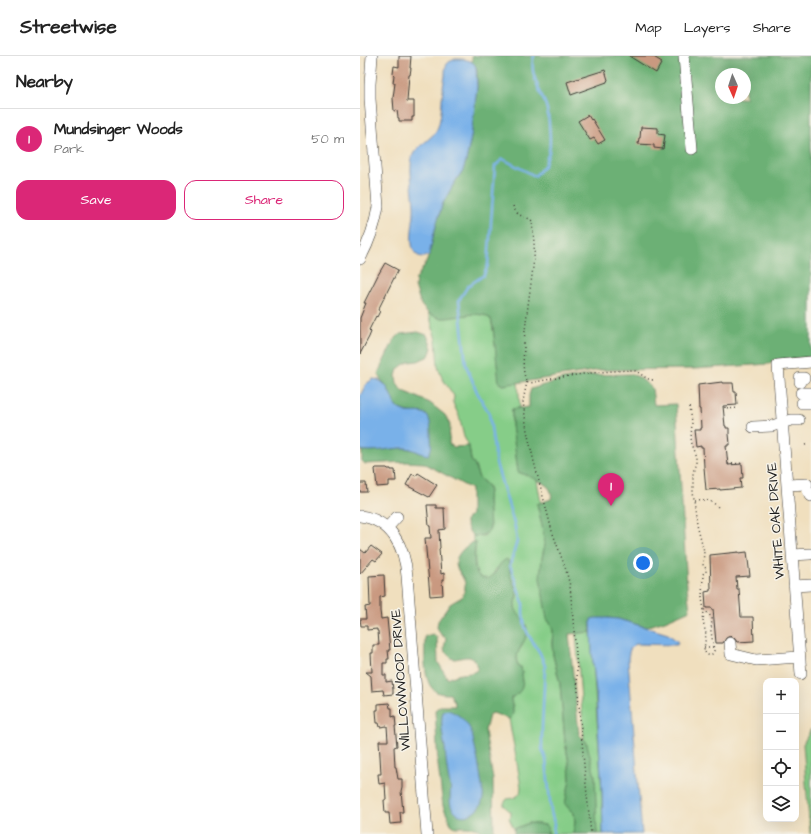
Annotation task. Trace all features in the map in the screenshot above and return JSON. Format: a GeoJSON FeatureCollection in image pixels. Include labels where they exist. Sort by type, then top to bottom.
{"type":"FeatureCollection","features":[{"type":"Feature","properties":{"kind":"street"},"geometry":{"type":"LineString","coordinates":[[360,259],[364,242],[375,221],[378,207],[370,99],[372,56]]}},
{"type":"Feature","properties":{"kind":"street"},"geometry":{"type":"LineString","coordinates":[[684,56],[692,149]]}},
{"type":"Feature","properties":{"kind":"street","name":"WHITE OAK DRIVE"},"geometry":{"type":"LineString","coordinates":[[801,674],[778,365],[811,362]]}},
{"type":"Feature","properties":{"kind":"street"},"geometry":{"type":"LineString","coordinates":[[753,427],[772,426],[791,420],[799,420]]}},
{"type":"Feature","properties":{"kind":"street"},"geometry":{"type":"LineString","coordinates":[[787,485],[809,490]]}},
{"type":"Feature","properties":{"kind":"street","name":"WILLOWWOOD DRIVE"},"geometry":{"type":"LineString","coordinates":[[360,516],[374,520],[387,528],[396,538],[401,547],[407,570],[427,834]]}},
{"type":"Feature","properties":{"kind":"street"},"geometry":{"type":"LineString","coordinates":[[387,528],[397,517]]}},
{"type":"Feature","properties":{"kind":"street"},"geometry":{"type":"LineString","coordinates":[[792,555],[810,554]]}},
{"type":"Feature","properties":{"kind":"street"},"geometry":{"type":"LineString","coordinates":[[794,586],[811,585]]}},
{"type":"Feature","properties":{"kind":"street"},"geometry":{"type":"LineString","coordinates":[[730,643],[731,654],[756,660],[799,657]]}},
{"type":"Feature","properties":{"kind":"path"},"geometry":{"type":"LineString","coordinates":[[513,206],[518,215],[529,218],[532,221],[534,256],[523,359],[524,378],[527,382],[523,401],[527,431],[534,462],[552,531],[570,586],[591,834]]}},
{"type":"Feature","properties":{"kind":"path"},"geometry":{"type":"LineString","coordinates":[[527,382],[530,383],[601,372],[633,370],[646,378],[653,380]]}},
{"type":"Feature","properties":{"kind":"path"},"geometry":{"type":"LineString","coordinates":[[690,407],[690,438],[696,457],[692,480],[697,524],[704,551],[703,566],[706,568],[706,572],[703,574],[702,598],[704,610],[703,622],[706,634],[704,652],[710,655],[714,653],[711,631],[712,619],[711,616],[704,610]]}},
{"type":"Feature","properties":{"kind":"path"},"geometry":{"type":"LineString","coordinates":[[725,407],[725,409],[739,408]]}},
{"type":"Feature","properties":{"kind":"path"},"geometry":{"type":"LineString","coordinates":[[728,464],[743,463]]}},
{"type":"Feature","properties":{"kind":"path"},"geometry":{"type":"LineString","coordinates":[[694,500],[706,500],[714,503],[718,507]]}},
{"type":"Feature","properties":{"kind":"path"},"geometry":{"type":"LineString","coordinates":[[704,647],[714,647]]}},
{"type":"Feature","properties":{"kind":"green space"},"geometry":{"type":"Polygon","coordinates":[[[472,56],[811,56],[811,357],[773,360],[769,364],[694,369],[600,370],[503,385],[499,383],[491,319],[484,315],[474,314],[447,318],[439,318],[434,316],[428,313],[421,305],[415,286],[416,279],[429,255],[442,205],[463,170],[466,161],[471,137],[477,87],[477,70],[473,63],[472,56]]]}},
{"type":"Feature","properties":{"kind":"green space"},"geometry":{"type":"Polygon","coordinates":[[[428,313],[439,318],[474,314],[484,315],[491,319],[503,385],[518,382],[520,408],[512,409],[512,425],[518,472],[537,480],[541,503],[537,504],[545,544],[542,558],[545,603],[547,619],[552,626],[553,655],[560,684],[570,779],[566,804],[570,810],[574,812],[575,822],[573,834],[548,834],[548,828],[545,825],[529,823],[514,829],[509,818],[511,816],[511,812],[504,806],[507,799],[514,798],[520,794],[521,787],[509,719],[512,716],[513,706],[511,698],[519,692],[523,681],[521,667],[518,666],[516,659],[522,646],[522,619],[516,612],[514,605],[517,596],[510,576],[509,561],[497,568],[490,578],[484,579],[477,573],[475,561],[476,543],[473,542],[473,536],[484,536],[490,528],[488,500],[489,488],[479,478],[471,460],[469,446],[464,437],[459,416],[453,403],[454,396],[442,378],[438,367],[436,340],[428,313]]]}},
{"type":"Feature","properties":{"kind":"green space"},"geometry":{"type":"Polygon","coordinates":[[[418,332],[427,335],[432,348],[429,356],[418,361],[409,362],[398,369],[396,376],[397,383],[401,390],[430,403],[445,415],[450,425],[449,444],[454,447],[469,446],[471,460],[479,478],[489,488],[488,500],[490,528],[487,533],[483,535],[473,536],[468,530],[466,524],[466,521],[471,514],[471,489],[424,463],[406,462],[365,464],[362,461],[362,451],[404,448],[425,454],[429,419],[425,415],[406,412],[395,407],[385,384],[378,374],[394,340],[400,334],[418,332]]]}},
{"type":"Feature","properties":{"kind":"green space"},"geometry":{"type":"Polygon","coordinates":[[[630,374],[639,377],[652,388],[654,405],[676,404],[687,587],[690,610],[665,621],[645,627],[618,619],[608,618],[591,623],[591,632],[569,634],[579,734],[587,744],[595,776],[597,834],[573,834],[575,822],[574,813],[565,804],[570,779],[560,684],[553,655],[552,626],[547,619],[540,578],[545,544],[537,504],[551,499],[551,491],[534,478],[518,472],[512,425],[512,409],[529,407],[529,395],[531,389],[563,379],[588,375],[630,374]]]}},
{"type":"Feature","properties":{"kind":"green space"},"geometry":{"type":"Polygon","coordinates":[[[473,542],[476,543],[474,558],[475,569],[477,574],[481,577],[487,579],[489,578],[493,575],[501,563],[507,559],[517,594],[515,603],[516,609],[527,628],[525,639],[519,650],[517,658],[518,666],[521,667],[523,684],[521,690],[511,698],[513,714],[509,719],[493,713],[489,715],[485,731],[493,779],[494,834],[484,834],[480,830],[473,828],[455,827],[451,824],[443,806],[438,765],[435,710],[440,706],[455,706],[455,703],[450,694],[438,693],[431,687],[428,681],[425,665],[425,636],[433,634],[437,637],[438,662],[448,679],[456,675],[471,673],[477,670],[478,666],[470,657],[455,659],[451,658],[445,652],[444,648],[446,638],[441,635],[437,627],[438,621],[450,604],[462,597],[465,583],[456,566],[456,561],[462,550],[473,542]]]}},
{"type":"Feature","properties":{"kind":"green space"},"geometry":{"type":"Polygon","coordinates":[[[591,632],[602,792],[603,834],[597,834],[587,744],[584,739],[576,633],[591,632]]]}},
{"type":"Feature","properties":{"kind":"green space"},"geometry":{"type":"Polygon","coordinates":[[[811,729],[811,834],[810,834],[803,744],[811,729]]]}},
{"type":"Feature","properties":{"kind":"green space"},"geometry":{"type":"Polygon","coordinates":[[[529,823],[545,825],[548,828],[548,834],[514,834],[514,829],[529,823]]]}},
{"type":"Feature","properties":{"kind":"water"},"geometry":{"type":"Polygon","coordinates":[[[455,59],[464,59],[473,62],[476,67],[477,87],[471,137],[463,170],[442,205],[429,255],[421,257],[415,253],[412,246],[414,205],[411,175],[412,157],[417,149],[433,135],[438,127],[441,115],[446,67],[449,62],[455,59]]]}},
{"type":"Feature","properties":{"kind":"water"},"geometry":{"type":"Polygon","coordinates":[[[373,379],[382,382],[385,385],[396,407],[407,412],[424,413],[428,417],[431,426],[431,451],[428,455],[404,448],[371,451],[360,450],[360,396],[366,384],[373,379]]]}},
{"type":"Feature","properties":{"kind":"water"},"geometry":{"type":"Polygon","coordinates":[[[591,619],[618,619],[668,634],[678,643],[677,645],[637,644],[632,646],[628,659],[642,834],[603,834],[596,693],[592,654],[591,619]]]}},
{"type":"Feature","properties":{"kind":"water"},"geometry":{"type":"Polygon","coordinates":[[[447,710],[460,717],[472,733],[483,793],[482,802],[476,811],[472,814],[463,816],[454,811],[451,805],[442,725],[443,712],[447,710]]]}},
{"type":"Feature","properties":{"kind":"building"},"geometry":{"type":"Polygon","coordinates":[[[399,56],[411,56],[407,101],[414,101],[414,117],[412,117],[412,121],[399,121],[397,110],[394,111],[393,98],[395,83],[393,83],[393,74],[394,66],[399,67],[399,56]]]}},
{"type":"Feature","properties":{"kind":"building"},"geometry":{"type":"Polygon","coordinates":[[[629,56],[652,56],[662,62],[656,73],[629,56]]]}},
{"type":"Feature","properties":{"kind":"building"},"geometry":{"type":"Polygon","coordinates":[[[605,70],[608,80],[607,82],[571,95],[567,82],[605,70]]]}},
{"type":"Feature","properties":{"kind":"building"},"geometry":{"type":"Polygon","coordinates":[[[588,115],[605,140],[598,144],[594,138],[590,140],[578,121],[588,115]]]}},
{"type":"Feature","properties":{"kind":"building"},"geometry":{"type":"Polygon","coordinates":[[[641,127],[658,128],[658,134],[665,135],[663,149],[654,148],[654,145],[638,144],[641,127]]]}},
{"type":"Feature","properties":{"kind":"building"},"geometry":{"type":"Polygon","coordinates":[[[385,263],[398,270],[378,310],[380,311],[369,330],[371,332],[360,354],[360,318],[366,303],[364,303],[385,263]]]}},
{"type":"Feature","properties":{"kind":"building"},"geometry":{"type":"Polygon","coordinates":[[[722,382],[733,383],[734,392],[736,392],[737,405],[723,406],[725,426],[726,428],[729,428],[730,444],[726,446],[728,465],[742,464],[743,478],[740,478],[741,488],[706,490],[703,448],[701,448],[701,446],[696,447],[694,430],[700,430],[701,428],[698,385],[722,382]]]}},
{"type":"Feature","properties":{"kind":"building"},"geometry":{"type":"Polygon","coordinates":[[[376,468],[395,470],[396,481],[389,481],[389,486],[377,487],[376,468]]]}},
{"type":"Feature","properties":{"kind":"building"},"geometry":{"type":"Polygon","coordinates":[[[418,473],[437,485],[429,497],[406,485],[412,474],[416,476],[418,473]]]}},
{"type":"Feature","properties":{"kind":"building"},"geometry":{"type":"Polygon","coordinates":[[[360,483],[366,483],[367,492],[360,492],[360,483]]]}},
{"type":"Feature","properties":{"kind":"building"},"geometry":{"type":"Polygon","coordinates":[[[427,505],[436,505],[436,508],[444,508],[445,529],[439,530],[441,574],[444,573],[444,580],[442,580],[443,595],[430,596],[425,538],[431,538],[427,505]]]}},
{"type":"Feature","properties":{"kind":"building"},"geometry":{"type":"Polygon","coordinates":[[[371,546],[382,554],[376,561],[373,559],[360,574],[360,549],[365,553],[371,546]]]}},
{"type":"Feature","properties":{"kind":"building"},"geometry":{"type":"Polygon","coordinates":[[[747,552],[750,576],[736,577],[737,589],[739,589],[741,617],[753,617],[754,641],[737,642],[730,636],[726,638],[723,643],[716,643],[713,609],[706,608],[705,592],[710,591],[711,589],[710,555],[747,552]]]}},
{"type":"Feature","properties":{"kind":"building"},"geometry":{"type":"Polygon","coordinates":[[[384,575],[385,596],[380,597],[380,611],[381,619],[387,618],[390,650],[388,650],[389,659],[387,659],[387,663],[383,663],[383,675],[386,675],[386,682],[392,681],[393,694],[384,695],[383,690],[372,691],[371,676],[366,672],[372,672],[371,653],[373,653],[373,645],[379,645],[378,631],[377,629],[367,630],[367,626],[361,626],[360,619],[366,619],[365,607],[370,606],[369,576],[384,575]]]}},
{"type":"Feature","properties":{"kind":"building"},"geometry":{"type":"Polygon","coordinates":[[[389,703],[390,708],[392,708],[392,717],[395,716],[397,746],[394,747],[395,767],[398,779],[402,779],[401,791],[403,812],[400,812],[401,823],[390,824],[389,813],[385,813],[385,783],[379,784],[378,774],[381,774],[379,741],[388,741],[387,726],[380,727],[379,723],[377,723],[376,710],[378,710],[378,704],[389,703]]]}},
{"type":"Feature","properties":{"kind":"waterway"},"geometry":{"type":"LineString","coordinates":[[534,56],[534,75],[548,115],[550,136],[549,154],[544,166],[535,176],[503,159],[495,166],[488,265],[484,275],[468,286],[459,300],[466,365],[477,392],[489,413],[496,463],[515,527],[517,541],[510,565],[523,603],[525,627],[540,653],[545,666],[542,749],[546,759],[551,812],[554,823],[553,834]]}},
{"type":"Feature","properties":{"kind":"place","name":"Mundsinger Woods"},"geometry":{"type":"Point","coordinates":[611,506]}}]}
